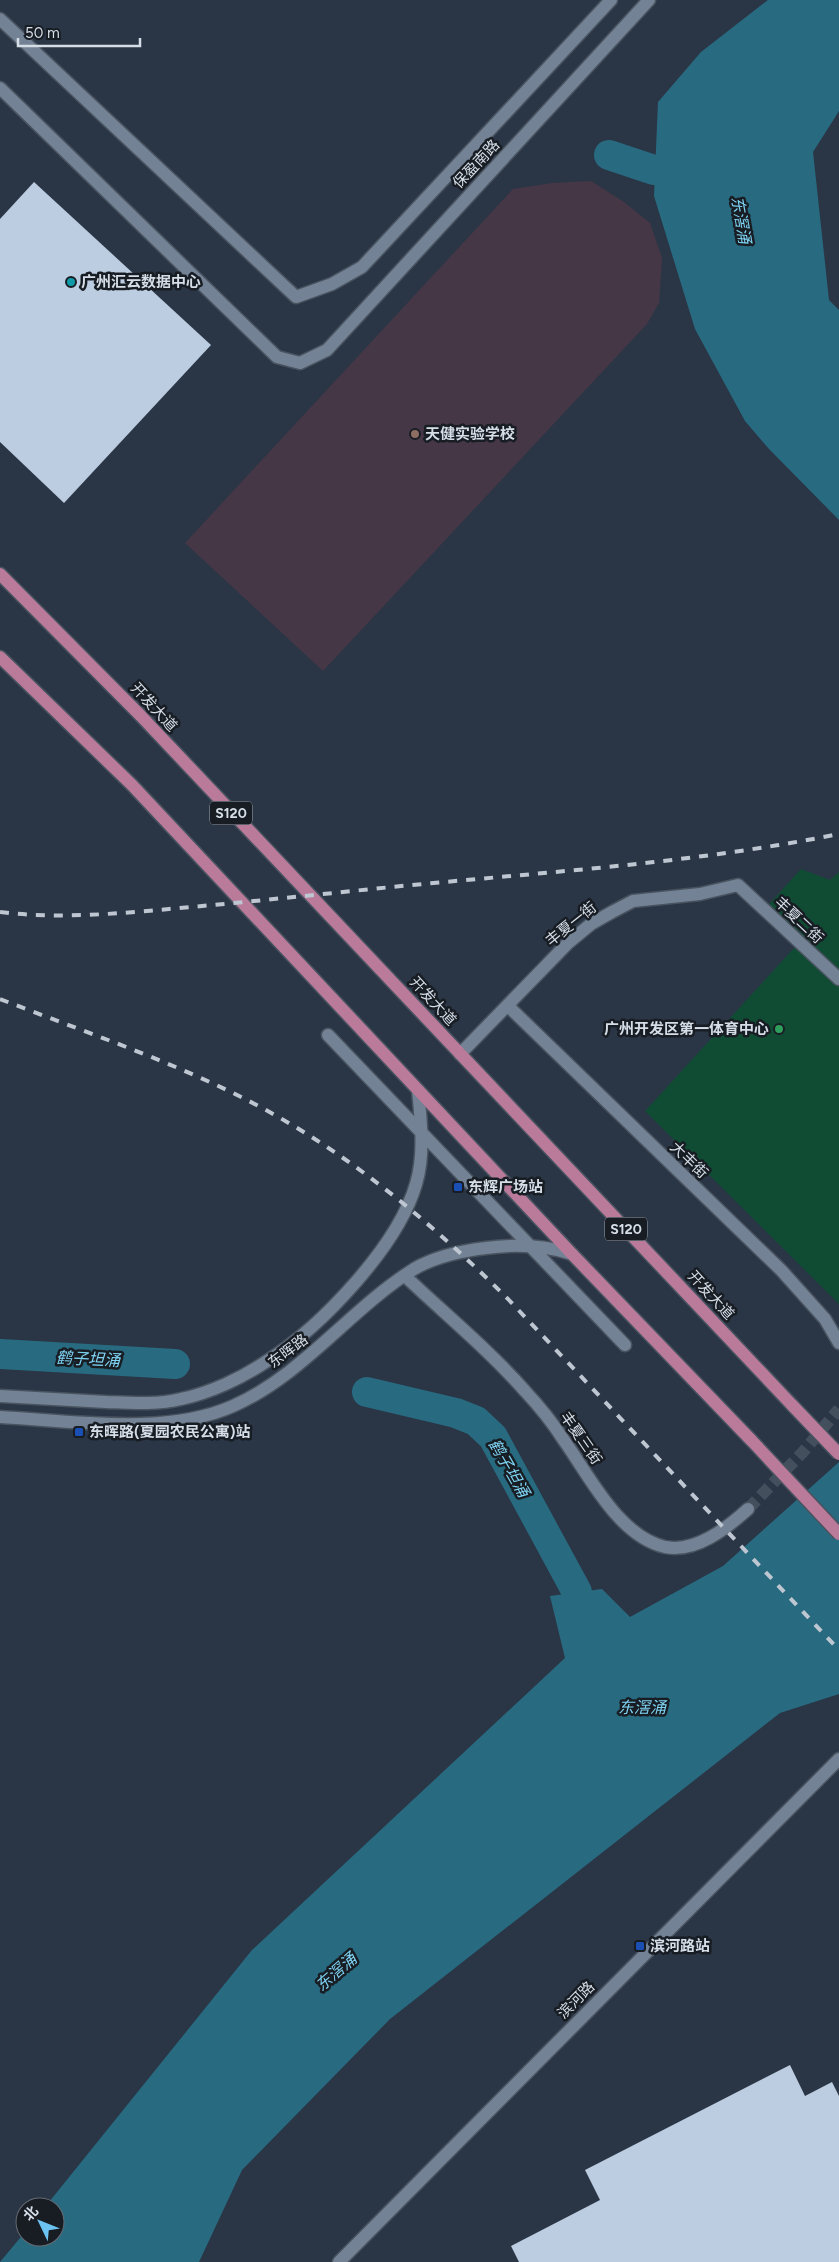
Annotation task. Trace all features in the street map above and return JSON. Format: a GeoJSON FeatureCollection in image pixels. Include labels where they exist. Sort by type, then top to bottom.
{"type":"FeatureCollection","features":[{"type":"Feature","properties":{"kind":"main road","name":"开发大道"},"geometry":{"type":"LineString","coordinates":[[0,574],[142,716],[839,1454]]}},
{"type":"Feature","properties":{"kind":"main road"},"geometry":{"type":"LineString","coordinates":[[0,657],[132,785],[572,1254],[839,1534]]}},
{"type":"Feature","properties":{"kind":"street","name":"保盈南路"},"geometry":{"type":"LineString","coordinates":[[0,19],[296,297],[332,284],[362,266],[611,0]]}},
{"type":"Feature","properties":{"kind":"street","name":"保盈南路"},"geometry":{"type":"LineString","coordinates":[[0,88],[276,358],[300,363],[327,350],[649,0]]}},
{"type":"Feature","properties":{"kind":"street","name":"丰夏一街"},"geometry":{"type":"LineString","coordinates":[[460,1054],[568,943],[591,924],[633,901],[700,894],[738,885]]}},
{"type":"Feature","properties":{"kind":"street","name":"丰夏二街"},"geometry":{"type":"LineString","coordinates":[[738,885],[839,979]]}},
{"type":"Feature","properties":{"kind":"street","name":"大丰街"},"geometry":{"type":"LineString","coordinates":[[508,1006],[781,1270],[825,1319],[839,1343]]}},
{"type":"Feature","properties":{"kind":"street"},"geometry":{"type":"LineString","coordinates":[[328,1035],[625,1345]]}},
{"type":"Feature","properties":{"kind":"street","name":"东晖路"},"geometry":{"type":"LineString","coordinates":[[0,1396],[152,1404],[182,1399],[250,1372],[270,1360],[343,1296],[387,1241],[407,1207],[419,1169],[422,1135],[418,1090]]}},
{"type":"Feature","properties":{"kind":"street","name":"东晖路"},"geometry":{"type":"LineString","coordinates":[[0,1417],[158,1424],[231,1407],[261,1391],[296,1367],[405,1276],[429,1262],[460,1251],[531,1246],[548,1247],[572,1254]]}},
{"type":"Feature","properties":{"kind":"street","name":"丰夏三街"},"geometry":{"type":"LineString","coordinates":[[405,1276],[524,1390],[563,1439],[606,1501],[625,1524],[645,1539],[665,1547],[681,1547],[705,1540],[728,1527],[748,1509]]}},
{"type":"Feature","properties":{"kind":"street","name":"滨河路"},"geometry":{"type":"LineString","coordinates":[[339,2262],[838,1762]]}},
{"type":"Feature","properties":{"kind":"shaded area","name":"天健实验学校"},"geometry":{"type":"Polygon","coordinates":[[[591,181],[624,202],[650,223],[662,258],[659,303],[647,324],[323,671],[185,543],[513,189],[552,183],[591,181]]]}},
{"type":"Feature","properties":{"kind":"green space","name":"广州开发区第一体育中心"},"geometry":{"type":"Polygon","coordinates":[[[801,869],[830,880],[839,872],[839,1304],[645,1111],[795,947],[761,913],[801,869]]]}},
{"type":"Feature","properties":{"kind":"water","name":"东滘涌"},"geometry":{"type":"Polygon","coordinates":[[[768,0],[839,0],[839,111],[813,152],[829,300],[839,310],[839,520],[769,449],[745,421],[695,329],[654,196],[658,102],[701,52],[768,0]]]}},
{"type":"Feature","properties":{"kind":"water","name":"东滘涌"},"geometry":{"type":"Polygon","coordinates":[[[839,1462],[839,1694],[780,1713],[390,2019],[242,2170],[199,2262],[0,2262],[15,2244],[15,2247],[65,2247],[65,2197],[53,2197],[252,1950],[565,1658],[550,1596],[602,1589],[630,1617],[723,1566],[839,1462]]]}},
{"type":"Feature","properties":{"kind":"building","name":"广州汇云数据中心"},"geometry":{"type":"Polygon","coordinates":[[[34,182],[211,345],[64,503],[0,442],[0,219],[34,182]]]}},
{"type":"Feature","properties":{"kind":"building"},"geometry":{"type":"Polygon","coordinates":[[[790,2065],[805,2096],[832,2082],[839,2096],[839,2262],[519,2262],[511,2246],[600,2200],[585,2170],[790,2065]]]}},
{"type":"Feature","properties":{"kind":"waterway"},"geometry":{"type":"LineString","coordinates":[[609,155],[654,170]]}},
{"type":"Feature","properties":{"kind":"waterway","name":"鹤子坦涌"},"geometry":{"type":"LineString","coordinates":[[0,1354],[175,1364]]}},
{"type":"Feature","properties":{"kind":"waterway","name":"鹤子坦涌"},"geometry":{"type":"LineString","coordinates":[[367,1392],[456,1413],[476,1421],[493,1437],[577,1592]]}},
{"type":"Feature","properties":{"kind":"tunnel"},"geometry":{"type":"LineString","coordinates":[[748,1509],[803,1452],[839,1409]]}},
{"type":"Feature","properties":{"kind":"railway"},"geometry":{"type":"LineString","coordinates":[[0,912],[84,915],[194,907],[664,861],[781,845],[839,834]]}},
{"type":"Feature","properties":{"kind":"railway"},"geometry":{"type":"LineString","coordinates":[[0,999],[154,1058],[245,1099],[317,1140],[384,1188],[448,1242],[508,1299],[839,1650]]}},
{"type":"Feature","properties":{"kind":"place","name":"广州汇云数据中心"},"geometry":{"type":"Point","coordinates":[71,282]}},
{"type":"Feature","properties":{"kind":"place","name":"天健实验学校"},"geometry":{"type":"Point","coordinates":[415,434]}},
{"type":"Feature","properties":{"kind":"place","name":"广州开发区第一体育中心"},"geometry":{"type":"Point","coordinates":[779,1029]}},
{"type":"Feature","properties":{"kind":"place","name":"东辉广场站"},"geometry":{"type":"Point","coordinates":[458,1187]}},
{"type":"Feature","properties":{"kind":"place","name":"东晖路(夏园农民公寓)站"},"geometry":{"type":"Point","coordinates":[79,1432]}},
{"type":"Feature","properties":{"kind":"place","name":"滨河路站"},"geometry":{"type":"Point","coordinates":[640,1946]}}]}
